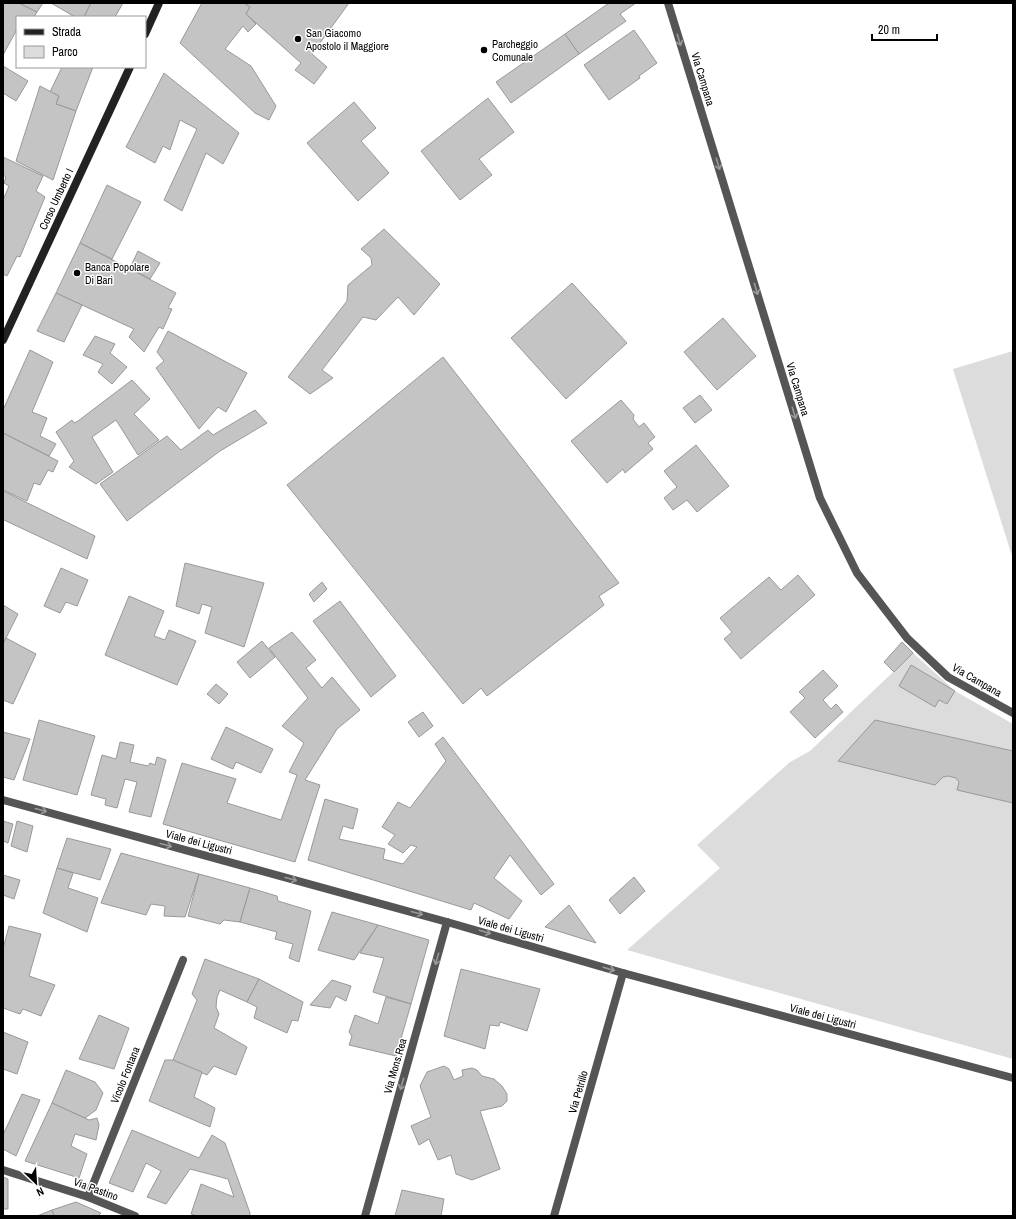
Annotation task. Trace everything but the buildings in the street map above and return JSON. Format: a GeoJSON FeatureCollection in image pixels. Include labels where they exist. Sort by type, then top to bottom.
{"type":"FeatureCollection","features":[{"type":"Feature","properties":{"kind":"main road"},"geometry":{"type":"LineString","coordinates":[[146,32],[160,3]]}},
{"type":"Feature","properties":{"kind":"main road","name":"Corso Umberto I"},"geometry":{"type":"LineString","coordinates":[[3,340],[130,68]]}},
{"type":"Feature","properties":{"kind":"street","name":"Via Campana"},"geometry":{"type":"LineString","coordinates":[[668,3],[820,498],[857,573],[906,638],[948,677],[1013,712]]}},
{"type":"Feature","properties":{"kind":"street","name":"Viale dei Ligustri"},"geometry":{"type":"LineString","coordinates":[[3,800],[447,922],[623,973],[1013,1078]]}},
{"type":"Feature","properties":{"kind":"street","name":"Via Mons.Rea"},"geometry":{"type":"LineString","coordinates":[[365,1216],[447,922]]}},
{"type":"Feature","properties":{"kind":"street","name":"Vicolo Fontana"},"geometry":{"type":"LineString","coordinates":[[88,1197],[183,960]]}},
{"type":"Feature","properties":{"kind":"street","name":"Via Petrillo"},"geometry":{"type":"LineString","coordinates":[[554,1216],[623,973]]}},
{"type":"Feature","properties":{"kind":"street","name":"Via Pastino"},"geometry":{"type":"LineString","coordinates":[[3,1170],[88,1197],[135,1216]]}},
{"type":"Feature","properties":{"kind":"green space"},"geometry":{"type":"Polygon","coordinates":[[[1013,351],[1013,559],[953,369],[1013,351]]]}},
{"type":"Feature","properties":{"kind":"green space"},"geometry":{"type":"Polygon","coordinates":[[[913,653],[955,691],[1013,724],[1013,1059],[627,950],[720,868],[697,845],[790,762],[810,751],[913,653]]]}},
{"type":"Feature","properties":{"kind":"place","name":"San Giacomo Apostolo il Maggiore"},"geometry":{"type":"Point","coordinates":[298,39]}},
{"type":"Feature","properties":{"kind":"place","name":"Parcheggio Comunale"},"geometry":{"type":"Point","coordinates":[484,50]}},
{"type":"Feature","properties":{"kind":"place","name":"Banca Popolare Di Bari"},"geometry":{"type":"Point","coordinates":[77,273]}}]}
